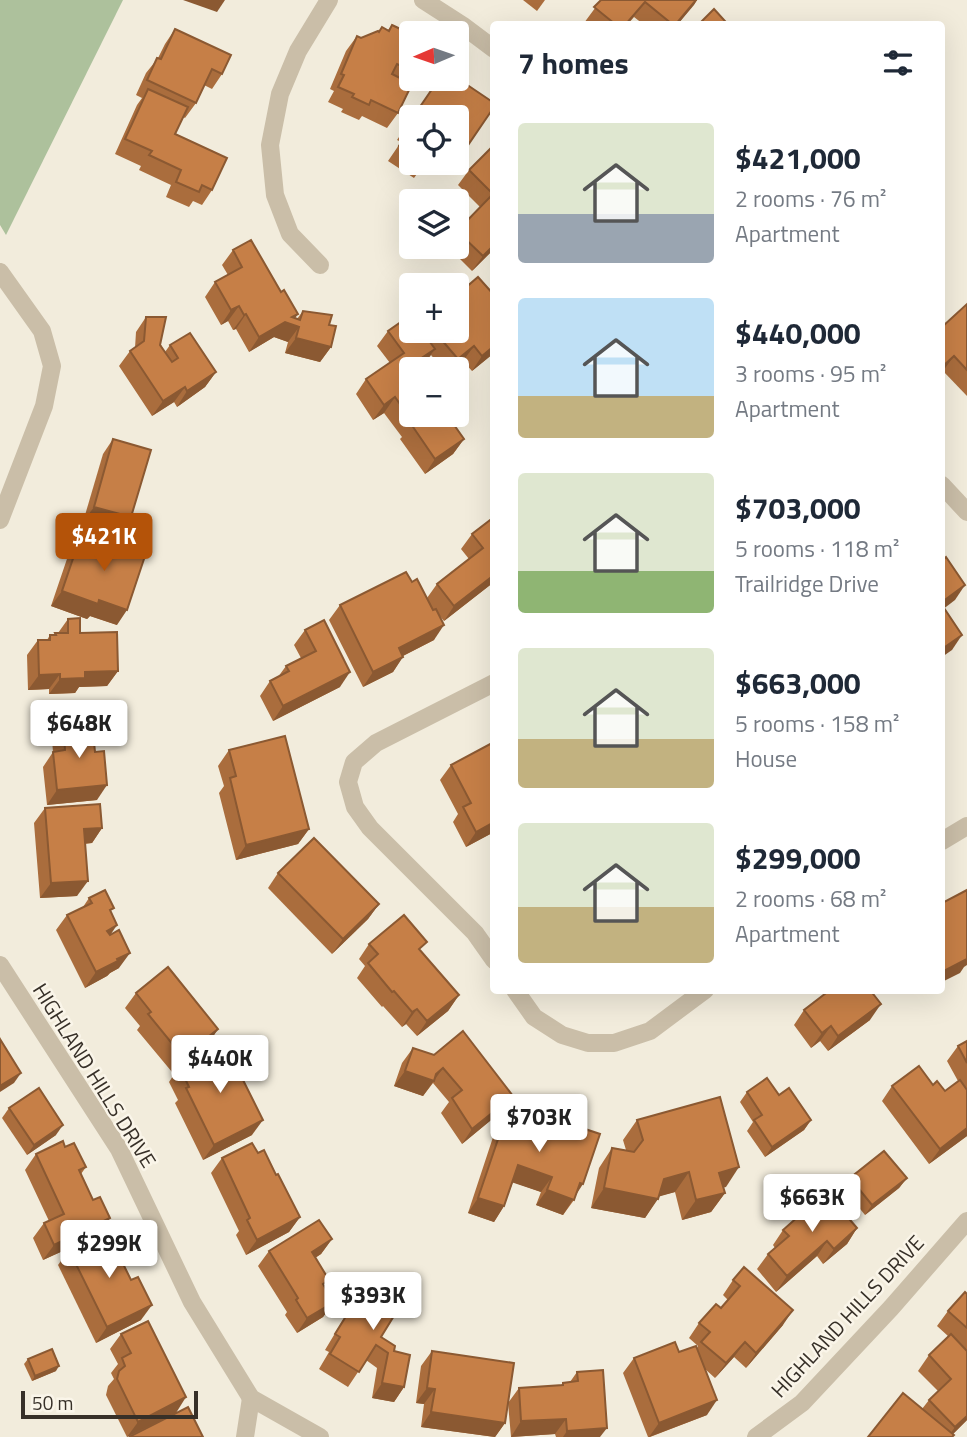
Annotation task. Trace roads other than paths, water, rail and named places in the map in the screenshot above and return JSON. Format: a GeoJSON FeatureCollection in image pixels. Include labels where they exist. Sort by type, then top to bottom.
{"type":"FeatureCollection","features":[{"type":"Feature","properties":{"kind":"street"},"geometry":{"type":"LineString","coordinates":[[320,265],[290,234],[275,195],[270,145],[280,94],[298,51],[330,0]]}},
{"type":"Feature","properties":{"kind":"street"},"geometry":{"type":"LineString","coordinates":[[423,0],[490,46]]}},
{"type":"Feature","properties":{"kind":"street"},"geometry":{"type":"LineString","coordinates":[[0,272],[42,331],[52,366],[44,406],[0,520]]}},
{"type":"Feature","properties":{"kind":"street"},"geometry":{"type":"LineString","coordinates":[[945,488],[967,512]]}},
{"type":"Feature","properties":{"kind":"street"},"geometry":{"type":"LineString","coordinates":[[490,685],[376,743],[354,762],[348,782],[355,807],[370,828],[475,933],[490,954]]}},
{"type":"Feature","properties":{"kind":"street"},"geometry":{"type":"LineString","coordinates":[[945,839],[967,826]]}},
{"type":"Feature","properties":{"kind":"street","name":"HIGHLAND HILLS DRIVE"},"geometry":{"type":"LineString","coordinates":[[0,965],[119,1149],[192,1302],[251,1398],[320,1437]]}},
{"type":"Feature","properties":{"kind":"street"},"geometry":{"type":"LineString","coordinates":[[518,994],[534,1017],[562,1035],[588,1043],[614,1043],[650,1031],[700,994]]}},
{"type":"Feature","properties":{"kind":"street","name":"HIGHLAND HILLS DRIVE"},"geometry":{"type":"LineString","coordinates":[[756,1437],[802,1403],[891,1308],[967,1221]]}},
{"type":"Feature","properties":{"kind":"street"},"geometry":{"type":"LineString","coordinates":[[244,1437],[251,1398]]}}]}
